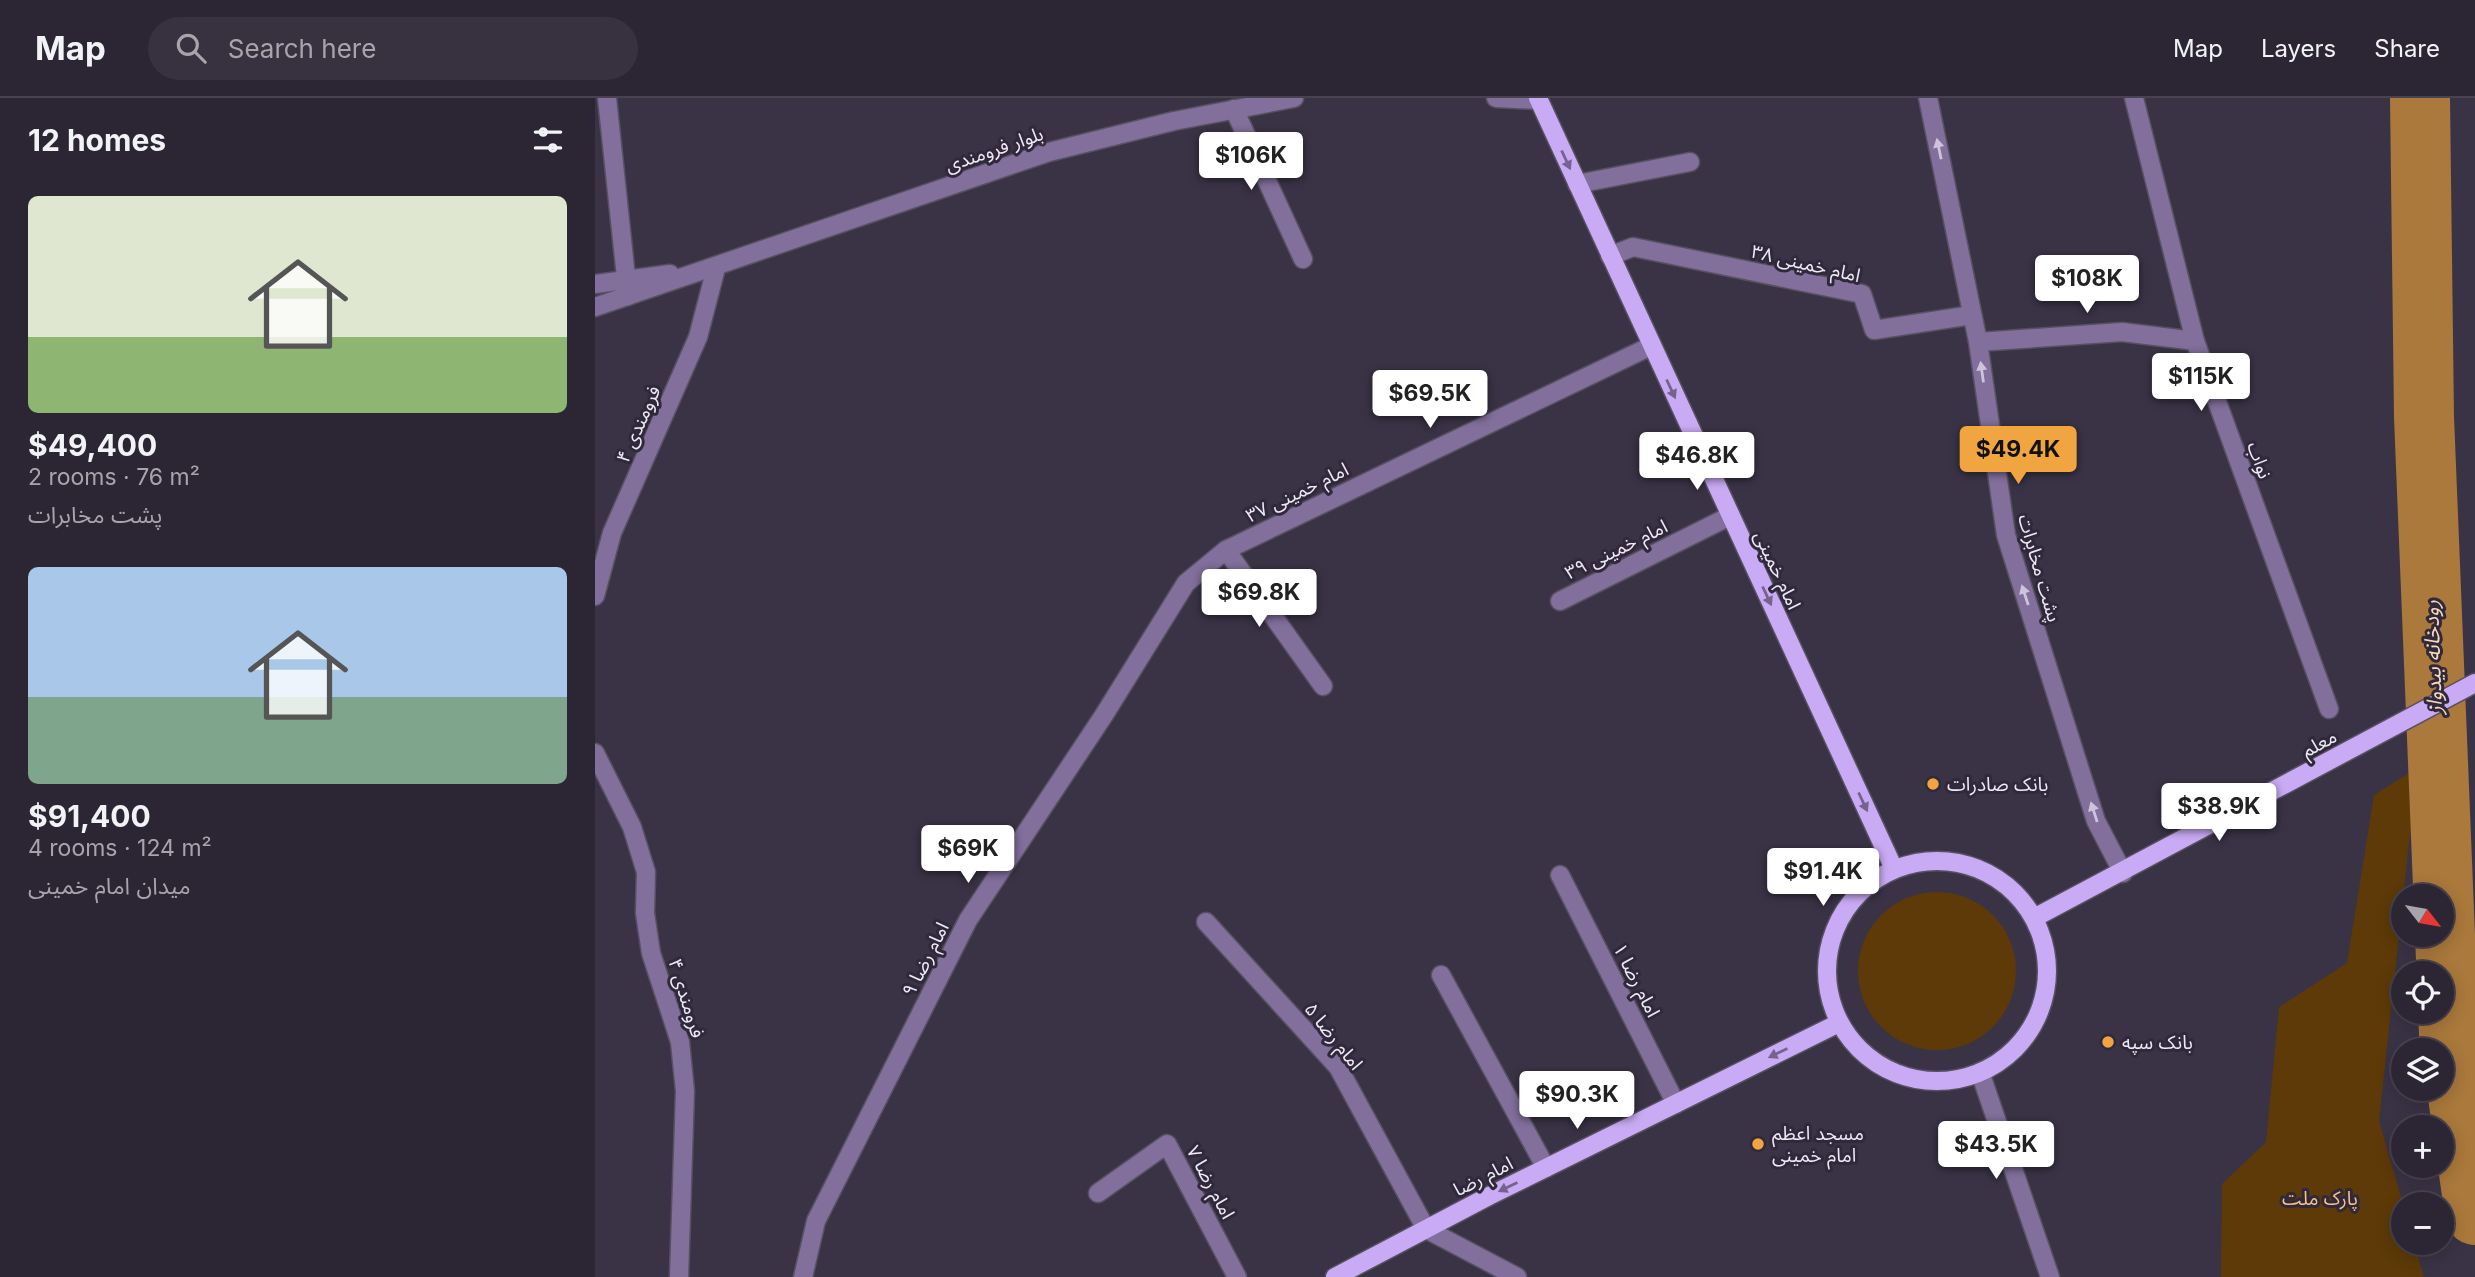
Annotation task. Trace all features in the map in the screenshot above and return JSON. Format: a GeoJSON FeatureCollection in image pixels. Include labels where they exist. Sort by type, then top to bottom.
{"type":"FeatureCollection","features":[{"type":"Feature","properties":{"kind":"main road","name":"امام خمینی"},"geometry":{"type":"LineString","coordinates":[[1538,99],[1894,869]]}},
{"type":"Feature","properties":{"kind":"main road","name":"معلم"},"geometry":{"type":"LineString","coordinates":[[2034,918],[2123,873],[2475,683]]}},
{"type":"Feature","properties":{"kind":"main road"},"geometry":{"type":"LineString","coordinates":[[1926,861],[1947,862],[1989,873],[2015,892],[2034,918],[2046,953],[2046,990],[2033,1024],[2011,1053],[1980,1072],[1948,1081],[1916,1079],[1895,1072],[1858,1049],[1839,1023],[1828,988],[1828,952],[1832,940],[1840,918],[1863,888],[1894,869],[1926,861]]}},
{"type":"Feature","properties":{"kind":"main road","name":"امام رضا"},"geometry":{"type":"LineString","coordinates":[[1335,1277],[1546,1168],[1839,1023]]}},
{"type":"Feature","properties":{"kind":"street"},"geometry":{"type":"LineString","coordinates":[[607,98],[627,288]]}},
{"type":"Feature","properties":{"kind":"street","name":"بلوار فرومندی"},"geometry":{"type":"LineString","coordinates":[[595,307],[627,288],[716,268],[1049,152],[1234,109],[1294,98]]}},
{"type":"Feature","properties":{"kind":"street"},"geometry":{"type":"LineString","coordinates":[[1496,98],[1538,99]]}},
{"type":"Feature","properties":{"kind":"street","name":"پشت مخابرات"},"geometry":{"type":"LineString","coordinates":[[1928,98],[1978,342],[2006,535],[2096,821],[2123,873]]}},
{"type":"Feature","properties":{"kind":"street","name":"نواب"},"geometry":{"type":"LineString","coordinates":[[2134,98],[2195,341],[2329,709]]}},
{"type":"Feature","properties":{"kind":"street"},"geometry":{"type":"LineString","coordinates":[[1234,109],[1303,259]]}},
{"type":"Feature","properties":{"kind":"street"},"geometry":{"type":"LineString","coordinates":[[1577,184],[1690,162]]}},
{"type":"Feature","properties":{"kind":"street","name":"امام خمینی ۳۸"},"geometry":{"type":"LineString","coordinates":[[1611,256],[1633,247],[1862,295],[1874,330],[1972,315]]}},
{"type":"Feature","properties":{"kind":"street","name":"فرومندی ۴"},"geometry":{"type":"LineString","coordinates":[[595,596],[611,533],[698,337],[716,268]]}},
{"type":"Feature","properties":{"kind":"street","name":"بلوار فرومندی"},"geometry":{"type":"LineString","coordinates":[[595,284],[627,288]]}},
{"type":"Feature","properties":{"kind":"street"},"geometry":{"type":"LineString","coordinates":[[1978,342],[2122,332],[2195,341]]}},
{"type":"Feature","properties":{"kind":"street","name":"امام خمینی ۳۷"},"geometry":{"type":"LineString","coordinates":[[1226,550],[1651,346]]}},
{"type":"Feature","properties":{"kind":"street","name":"امام خمینی ۳۹"},"geometry":{"type":"LineString","coordinates":[[1560,601],[1730,516]]}},
{"type":"Feature","properties":{"kind":"street"},"geometry":{"type":"LineString","coordinates":[[1226,550],[1323,686]]}},
{"type":"Feature","properties":{"kind":"street","name":"امام رضا ۹"},"geometry":{"type":"LineString","coordinates":[[803,1277],[816,1221],[968,920],[1104,715],[1186,583],[1226,550]]}},
{"type":"Feature","properties":{"kind":"street","name":"فرومندی ۴"},"geometry":{"type":"LineString","coordinates":[[595,753],[632,827],[646,872],[645,913],[651,953],[680,1042],[685,1091],[680,1272]]}},
{"type":"Feature","properties":{"kind":"street","name":"امام رضا ۱"},"geometry":{"type":"LineString","coordinates":[[1560,875],[1676,1104]]}},
{"type":"Feature","properties":{"kind":"street","name":"امام رضا ۵"},"geometry":{"type":"LineString","coordinates":[[1206,922],[1338,1067],[1426,1229]]}},
{"type":"Feature","properties":{"kind":"street"},"geometry":{"type":"LineString","coordinates":[[1441,975],[1546,1168]]}},
{"type":"Feature","properties":{"kind":"street"},"geometry":{"type":"LineString","coordinates":[[1980,1072],[2050,1277]]}},
{"type":"Feature","properties":{"kind":"street","name":"امام رضا ۷"},"geometry":{"type":"LineString","coordinates":[[1098,1193],[1167,1144],[1237,1277]]}},
{"type":"Feature","properties":{"kind":"street"},"geometry":{"type":"LineString","coordinates":[[1426,1229],[1517,1277]]}},
{"type":"Feature","properties":{"kind":"green space","name":"پارک ملت"},"geometry":{"type":"Polygon","coordinates":[[[2417,768],[2405,884],[2391,884],[2391,947],[2398,947],[2396,961],[2391,961],[2391,1010],[2379,1121],[2391,1162],[2391,1178],[2395,1178],[2400,1192],[2391,1192],[2391,1255],[2418,1255],[2424,1277],[2221,1277],[2222,1184],[2266,1142],[2279,1007],[2347,963],[2374,795],[2417,768]]]}},
{"type":"Feature","properties":{"kind":"green space"},"geometry":{"type":"Polygon","coordinates":[[[1937,892],[1953,893],[1967,898],[1993,915],[2010,941],[2015,955],[2015,987],[2010,1001],[1993,1027],[1967,1044],[1953,1049],[1937,1050],[1921,1049],[1907,1044],[1881,1027],[1864,1001],[1859,987],[1858,971],[1859,955],[1864,941],[1881,915],[1907,898],[1921,893],[1937,892]]]}},
{"type":"Feature","properties":{"kind":"waterway","name":"رودخانه بیدواز"},"geometry":{"type":"LineString","coordinates":[[2420,98],[2424,417],[2449,1034],[2475,1215]]}},
{"type":"Feature","properties":{"kind":"place","name":"بانک صادرات"},"geometry":{"type":"Point","coordinates":[1933,784]}},
{"type":"Feature","properties":{"kind":"place","name":"بانک سپه"},"geometry":{"type":"Point","coordinates":[2108,1042]}},
{"type":"Feature","properties":{"kind":"place","name":"مسجد اعظم امام خمینی"},"geometry":{"type":"Point","coordinates":[1758,1144]}}]}
